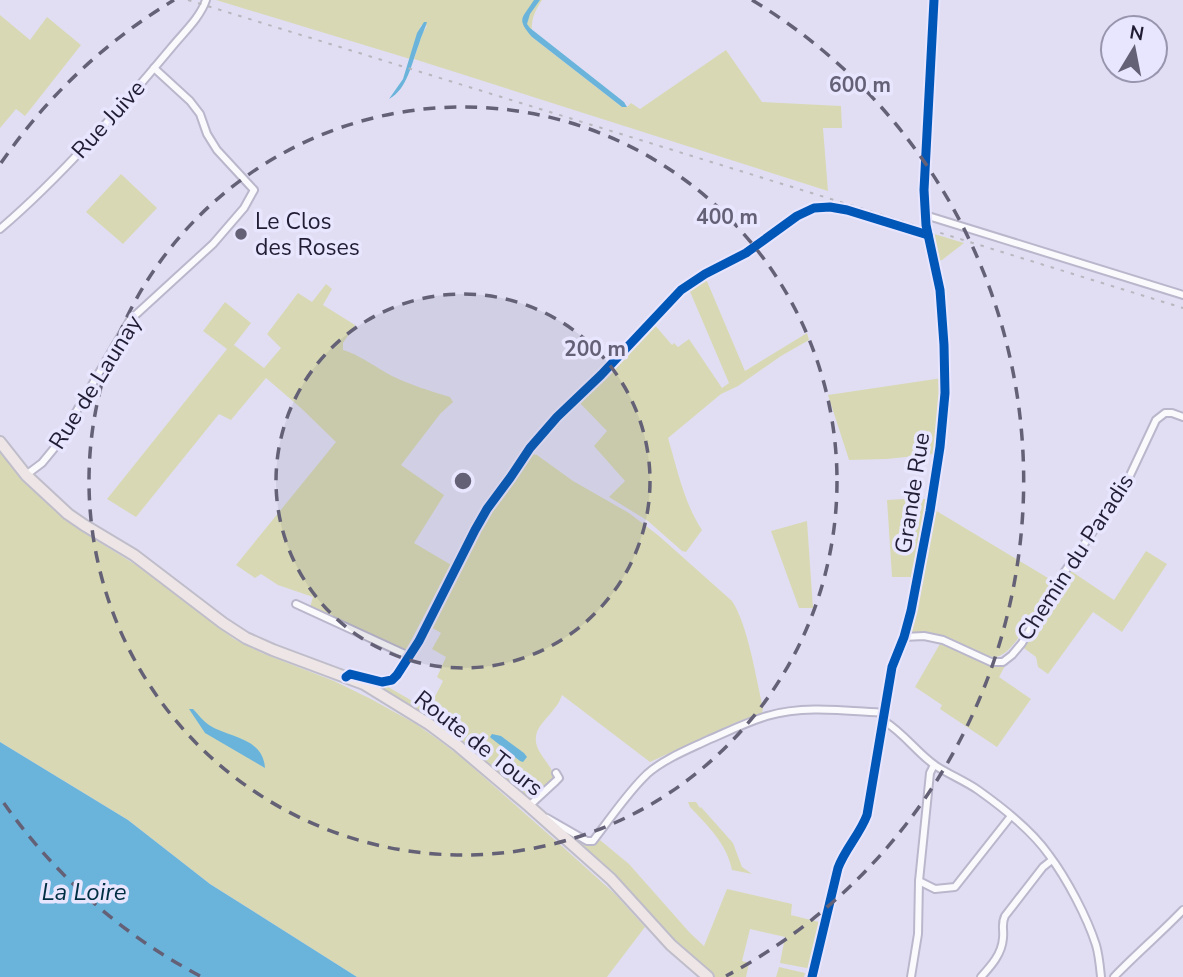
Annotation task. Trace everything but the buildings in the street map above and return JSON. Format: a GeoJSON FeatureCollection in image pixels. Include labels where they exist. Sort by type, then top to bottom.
{"type":"FeatureCollection","features":[{"type":"Feature","properties":{"kind":"main road","name":"Route de Tours"},"geometry":{"type":"LineString","coordinates":[[0,442],[26,475],[68,513],[134,555],[223,623],[246,638],[273,650],[364,684],[396,702],[457,745],[611,879],[671,944],[708,977]]}},
{"type":"Feature","properties":{"kind":"street","name":"Rue Juive"},"geometry":{"type":"LineString","coordinates":[[0,229],[68,164],[154,68],[199,14],[206,0]]}},
{"type":"Feature","properties":{"kind":"street","name":"Grande Rue"},"geometry":{"type":"LineString","coordinates":[[812,977],[842,857],[867,815],[892,667],[911,611],[940,447],[945,393],[944,345],[938,274],[925,215],[924,176],[934,0]]}},
{"type":"Feature","properties":{"kind":"street","name":"Rue de Launay"},"geometry":{"type":"LineString","coordinates":[[26,475],[42,463],[56,446],[130,320],[213,244],[244,208],[254,190],[217,150],[207,134],[200,114],[190,101],[154,68]]}},
{"type":"Feature","properties":{"kind":"street"},"geometry":{"type":"LineString","coordinates":[[346,677],[350,674],[382,682],[397,676],[487,509],[530,448],[681,290],[746,253],[797,216],[814,208],[847,210],[928,235]]}},
{"type":"Feature","properties":{"kind":"street"},"geometry":{"type":"LineString","coordinates":[[925,215],[1183,295]]}},
{"type":"Feature","properties":{"kind":"street","name":"Chemin du Paradis"},"geometry":{"type":"LineString","coordinates":[[904,637],[925,636],[943,640],[991,662],[1003,662],[1012,655],[1022,643],[1056,584],[1125,486],[1156,420],[1165,413],[1183,417]]}},
{"type":"Feature","properties":{"kind":"street"},"geometry":{"type":"LineString","coordinates":[[296,604],[410,656]]}},
{"type":"Feature","properties":{"kind":"street"},"geometry":{"type":"LineString","coordinates":[[543,819],[549,818],[587,841],[593,841],[637,785],[663,762],[734,729],[766,716],[802,710],[834,710],[884,717],[934,765],[976,789],[1034,837],[1052,860],[1080,909],[1097,948],[1101,977]]}},
{"type":"Feature","properties":{"kind":"street"},"geometry":{"type":"LineString","coordinates":[[911,977],[918,934],[919,881],[930,773],[934,765]]}},
{"type":"Feature","properties":{"kind":"street"},"geometry":{"type":"LineString","coordinates":[[529,806],[559,778],[556,773]]}},
{"type":"Feature","properties":{"kind":"street"},"geometry":{"type":"LineString","coordinates":[[919,881],[935,889],[955,887],[1011,816]]}},
{"type":"Feature","properties":{"kind":"street"},"geometry":{"type":"LineString","coordinates":[[981,977],[996,960],[1003,940],[1002,923],[1005,916],[1043,867],[1052,860]]}},
{"type":"Feature","properties":{"kind":"street"},"geometry":{"type":"LineString","coordinates":[[1114,977],[1183,910]]}},
{"type":"Feature","properties":{"kind":"green space"},"geometry":{"type":"Polygon","coordinates":[[[216,0],[542,0],[533,17],[532,37],[622,107],[631,103],[640,109],[726,50],[762,102],[841,106],[842,128],[823,128],[828,191],[414,59],[427,26],[421,25],[410,59],[216,0]]]}},
{"type":"Feature","properties":{"kind":"green space"},"geometry":{"type":"Polygon","coordinates":[[[0,15],[30,40],[47,17],[81,45],[25,116],[16,109],[0,128],[0,15]]]}},
{"type":"Feature","properties":{"kind":"green space"},"geometry":{"type":"Polygon","coordinates":[[[121,174],[157,208],[123,244],[86,212],[121,174]]]}},
{"type":"Feature","properties":{"kind":"green space"},"geometry":{"type":"Polygon","coordinates":[[[931,233],[964,243],[938,261],[931,233]]]}},
{"type":"Feature","properties":{"kind":"green space"},"geometry":{"type":"Polygon","coordinates":[[[706,279],[745,371],[807,333],[809,340],[721,394],[668,438],[686,497],[702,530],[686,552],[648,521],[609,497],[625,481],[594,446],[607,431],[577,400],[653,323],[672,345],[674,343],[678,347],[689,339],[722,388],[729,383],[688,287],[706,279]]]}},
{"type":"Feature","properties":{"kind":"green space"},"geometry":{"type":"Polygon","coordinates":[[[326,284],[332,289],[323,305],[355,325],[343,343],[343,350],[392,376],[450,397],[453,402],[440,414],[401,465],[444,495],[414,543],[453,566],[447,572],[406,650],[310,607],[313,597],[278,585],[261,574],[255,578],[236,565],[336,442],[266,378],[231,420],[219,414],[136,517],[107,499],[227,349],[203,331],[225,302],[251,323],[234,345],[264,368],[281,348],[267,334],[298,293],[312,302],[326,284]]]}},
{"type":"Feature","properties":{"kind":"green space"},"geometry":{"type":"Polygon","coordinates":[[[942,378],[934,454],[849,460],[828,395],[942,378]]]}},
{"type":"Feature","properties":{"kind":"green space"},"geometry":{"type":"Polygon","coordinates":[[[0,450],[43,500],[75,527],[136,565],[234,639],[371,699],[416,724],[461,757],[615,894],[645,927],[607,977],[357,977],[210,884],[128,820],[0,742],[0,450]]]}},
{"type":"Feature","properties":{"kind":"green space"},"geometry":{"type":"Polygon","coordinates":[[[533,454],[629,513],[732,601],[747,637],[763,708],[762,713],[650,762],[562,695],[537,732],[536,742],[550,767],[552,782],[545,791],[530,800],[429,719],[363,679],[388,687],[428,710],[443,681],[437,677],[446,657],[432,649],[441,633],[429,626],[482,523],[533,454]]]}},
{"type":"Feature","properties":{"kind":"green space"},"geometry":{"type":"Polygon","coordinates":[[[927,499],[911,577],[892,577],[887,500],[927,499]]]}},
{"type":"Feature","properties":{"kind":"green space"},"geometry":{"type":"Polygon","coordinates":[[[935,510],[1053,581],[1019,638],[1002,655],[989,657],[948,639],[910,633],[935,510]]]}},
{"type":"Feature","properties":{"kind":"green space"},"geometry":{"type":"Polygon","coordinates":[[[807,521],[813,608],[799,608],[771,531],[807,521]]]}},
{"type":"Feature","properties":{"kind":"green space"},"geometry":{"type":"Polygon","coordinates":[[[1146,551],[1167,564],[1122,632],[1093,612],[1048,674],[1038,667],[1036,657],[1021,646],[1071,571],[1114,600],[1146,551]]]}},
{"type":"Feature","properties":{"kind":"green space"},"geometry":{"type":"Polygon","coordinates":[[[941,642],[990,664],[1006,664],[999,677],[1031,699],[997,747],[940,709],[942,705],[915,687],[941,642]]]}},
{"type":"Feature","properties":{"kind":"green space"},"geometry":{"type":"Polygon","coordinates":[[[688,802],[696,802],[733,843],[742,867],[752,874],[732,870],[721,844],[688,802]]]}},
{"type":"Feature","properties":{"kind":"green space"},"geometry":{"type":"Polygon","coordinates":[[[557,824],[587,842],[594,844],[600,840],[629,864],[704,946],[727,889],[792,904],[791,915],[823,923],[812,969],[780,963],[785,937],[750,929],[742,961],[749,963],[746,977],[715,977],[681,949],[557,824]]]}},
{"type":"Feature","properties":{"kind":"green space"},"geometry":{"type":"Polygon","coordinates":[[[779,967],[805,973],[804,977],[776,977],[779,967]]]}},
{"type":"Feature","properties":{"kind":"water"},"geometry":{"type":"Polygon","coordinates":[[[534,0],[540,0],[530,14],[527,24],[530,28],[627,107],[622,107],[532,37],[522,22],[534,0]]]}},
{"type":"Feature","properties":{"kind":"water"},"geometry":{"type":"Polygon","coordinates":[[[424,22],[427,22],[408,75],[400,89],[389,99],[403,79],[417,33],[424,22]]]}},
{"type":"Feature","properties":{"kind":"water"},"geometry":{"type":"Polygon","coordinates":[[[189,709],[193,709],[209,725],[252,744],[263,758],[265,768],[205,733],[189,709]]]}},
{"type":"Feature","properties":{"kind":"water"},"geometry":{"type":"Polygon","coordinates":[[[492,734],[501,736],[527,757],[523,762],[520,761],[491,738],[492,734]]]}},
{"type":"Feature","properties":{"kind":"water","name":"La Loire"},"geometry":{"type":"Polygon","coordinates":[[[0,742],[128,820],[210,884],[357,977],[0,977],[0,742]]]}},
{"type":"Feature","properties":{"kind":"railway"},"geometry":{"type":"LineString","coordinates":[[188,0],[1183,308]]}},
{"type":"Feature","properties":{"kind":"cycle path"},"geometry":{"type":"LineString","coordinates":[[812,977],[838,868],[867,815],[892,667],[911,611],[940,447],[945,393],[944,345],[940,290],[926,225],[924,190],[934,0]]}},
{"type":"Feature","properties":{"kind":"cycle path"},"geometry":{"type":"LineString","coordinates":[[346,677],[350,674],[382,682],[392,680],[397,675],[419,641],[487,509],[530,448],[681,290],[746,253],[797,216],[814,208],[847,210],[928,235]]}},
{"type":"Feature","properties":{"kind":"place","name":"Le Clos des Roses"},"geometry":{"type":"Point","coordinates":[241,234]}}]}
